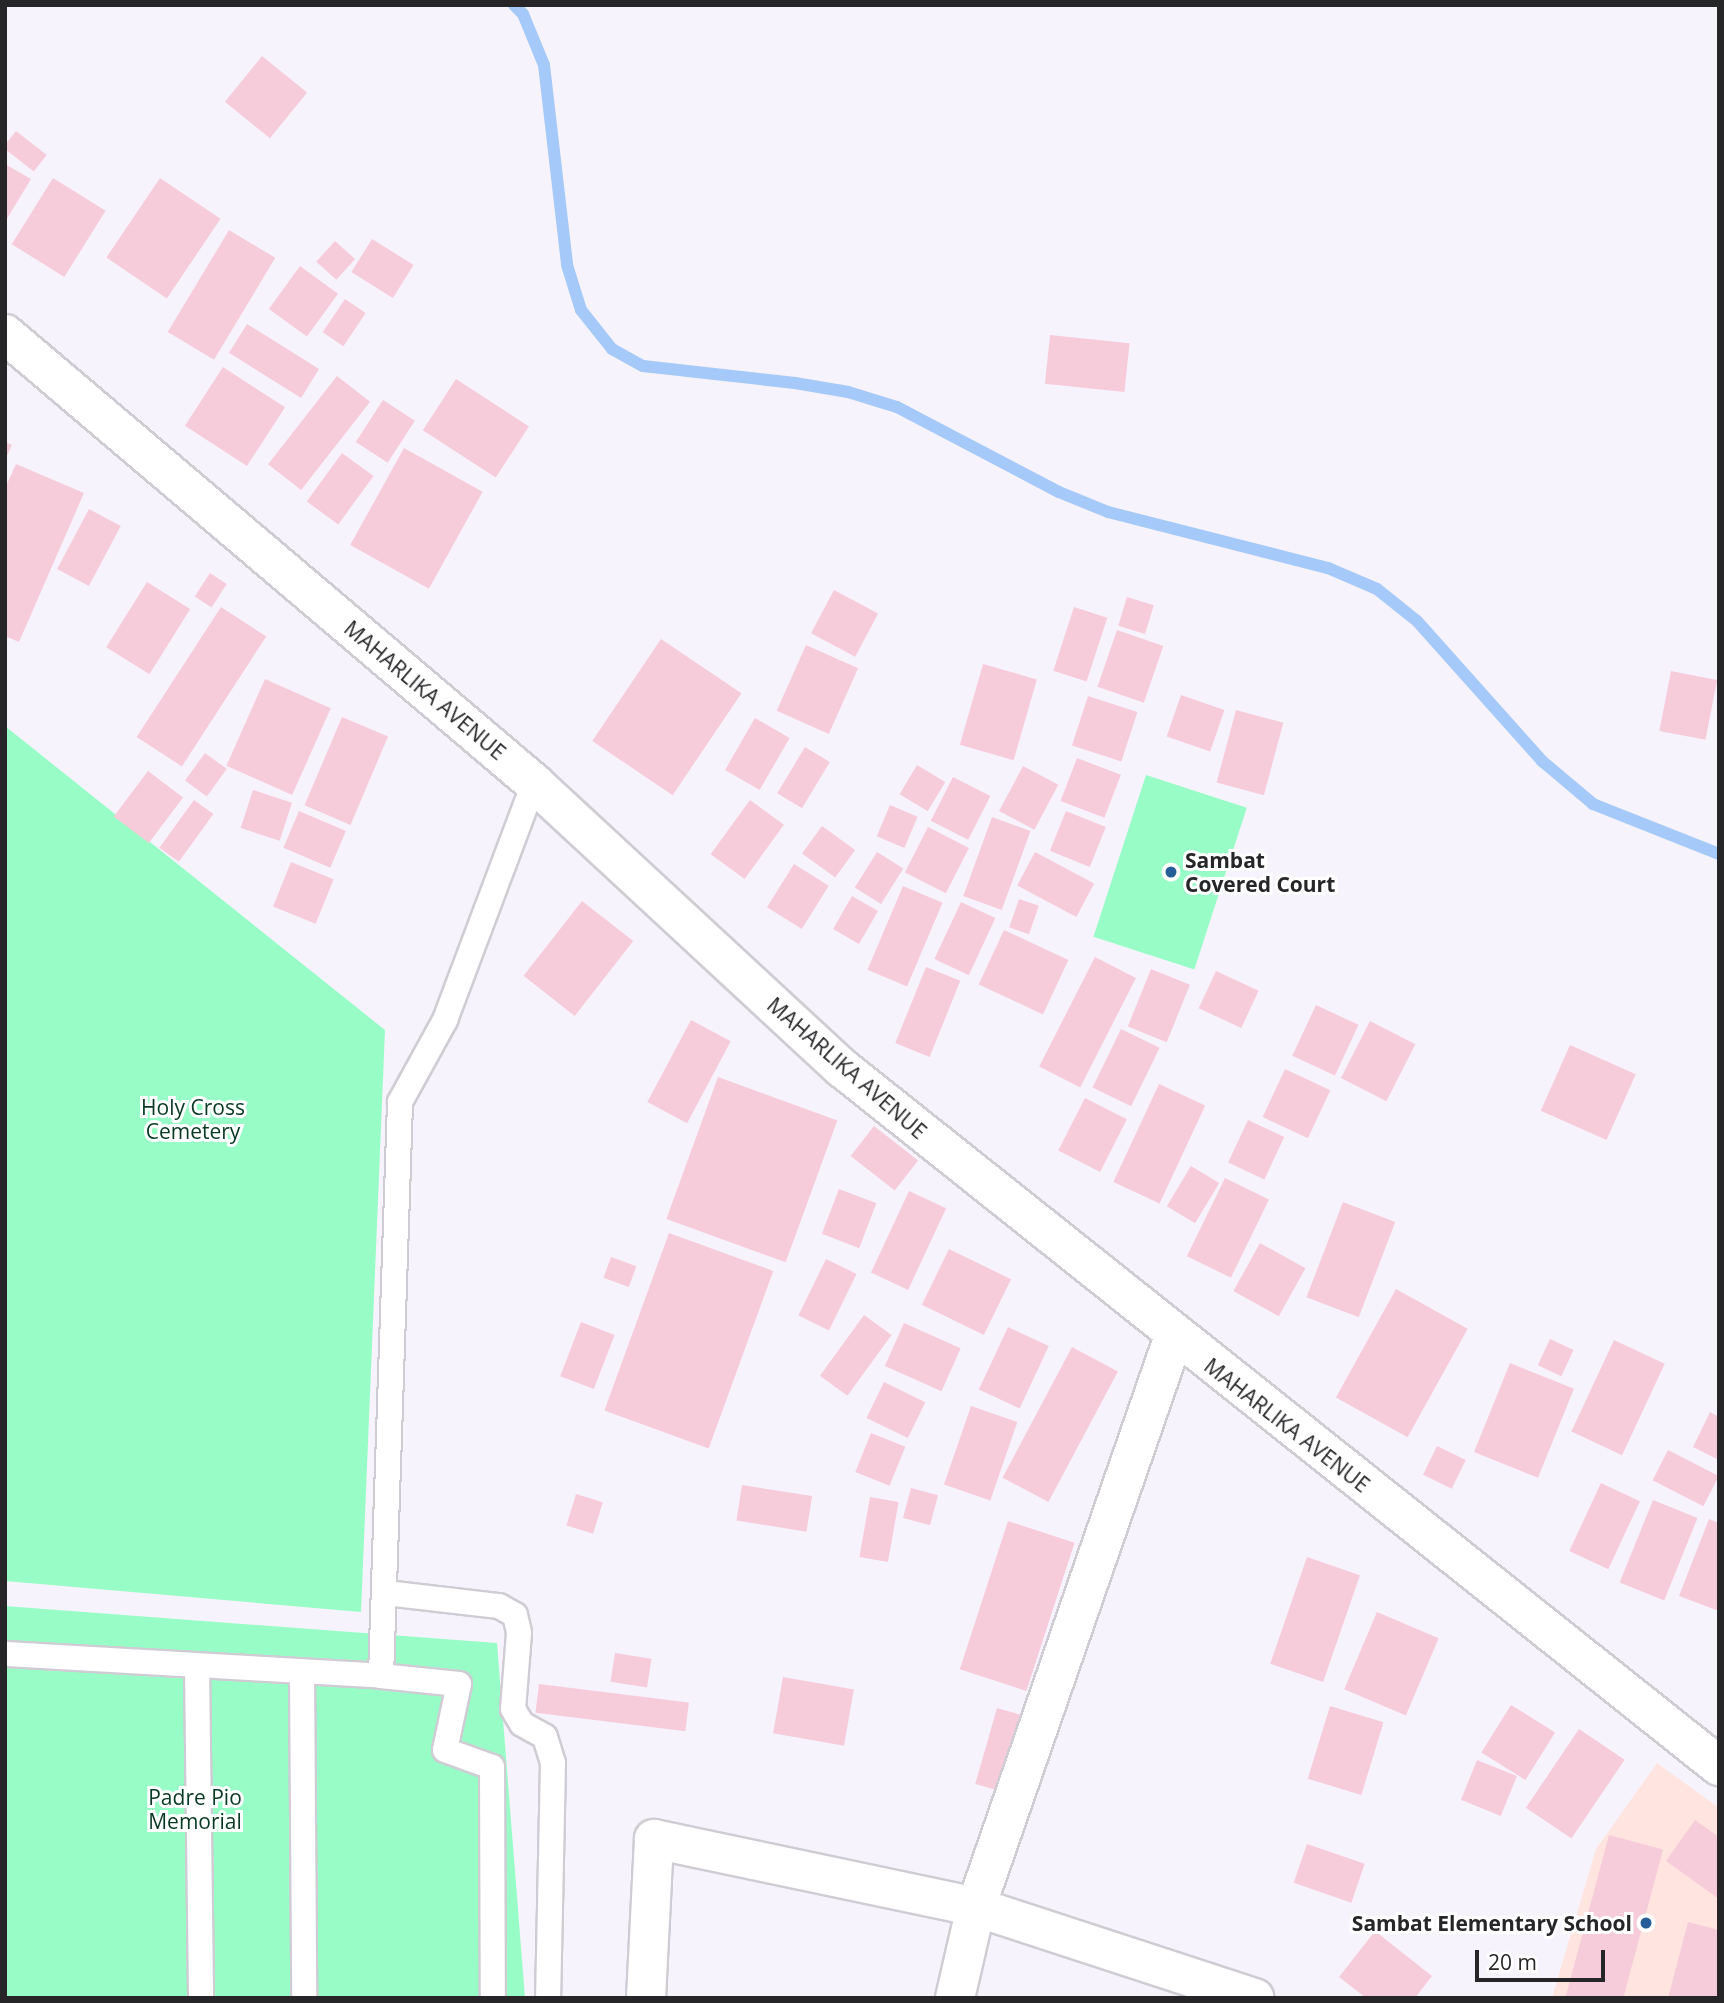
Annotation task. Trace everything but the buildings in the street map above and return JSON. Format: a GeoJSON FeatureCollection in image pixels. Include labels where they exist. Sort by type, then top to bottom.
{"type":"FeatureCollection","features":[{"type":"Feature","properties":{"kind":"main road","name":"MAHARLIKA AVENUE"},"geometry":{"type":"LineString","coordinates":[[5,334],[534,783],[842,1068],[1174,1336],[1719,1766]]}},
{"type":"Feature","properties":{"kind":"main road"},"geometry":{"type":"LineString","coordinates":[[955,1998],[976,1907],[1174,1336]]}},
{"type":"Feature","properties":{"kind":"main road"},"geometry":{"type":"LineString","coordinates":[[646,1998],[654,1839],[976,1907],[1254,1998]]}},
{"type":"Feature","properties":{"kind":"lane"},"geometry":{"type":"LineString","coordinates":[[380,1676],[386,1593],[400,1102],[445,1020],[534,783]]}},
{"type":"Feature","properties":{"kind":"lane"},"geometry":{"type":"LineString","coordinates":[[386,1593],[499,1605],[515,1615],[519,1633],[513,1709],[522,1724],[545,1737],[553,1763],[548,1998]]}},
{"type":"Feature","properties":{"kind":"lane"},"geometry":{"type":"LineString","coordinates":[[5,1654],[380,1676],[459,1684],[445,1750],[492,1767],[492,1998]]}},
{"type":"Feature","properties":{"kind":"lane"},"geometry":{"type":"LineString","coordinates":[[197,1666],[201,1998]]}},
{"type":"Feature","properties":{"kind":"lane"},"geometry":{"type":"LineString","coordinates":[[302,1673],[304,1998]]}},
{"type":"Feature","properties":{"kind":"shaded area","name":"Sambat Elementary School"},"geometry":{"type":"Polygon","coordinates":[[[1657,1763],[1719,1808],[1719,1998],[1552,1998],[1596,1849],[1657,1763]]]}},
{"type":"Feature","properties":{"kind":"green space","name":"Holy Cross Cemetery"},"geometry":{"type":"Polygon","coordinates":[[[5,726],[385,1030],[361,1612],[5,1581],[5,726]]]}},
{"type":"Feature","properties":{"kind":"green space","name":"Sambat Covered Court"},"geometry":{"type":"Polygon","coordinates":[[[1146,775],[1247,808],[1194,969],[1093,937],[1146,775]]]}},
{"type":"Feature","properties":{"kind":"green space","name":"Padre Pio Memorial"},"geometry":{"type":"Polygon","coordinates":[[[5,1606],[497,1643],[525,1998],[5,1998],[5,1606]]]}},
{"type":"Feature","properties":{"kind":"waterway"},"geometry":{"type":"LineString","coordinates":[[514,5],[523,14],[544,65],[567,265],[581,310],[612,349],[643,366],[795,383],[848,392],[897,407],[1059,492],[1108,512],[1328,568],[1377,589],[1417,621],[1542,761],[1593,804],[1719,854]]}},
{"type":"Feature","properties":{"kind":"place","name":"Sambat Covered Court"},"geometry":{"type":"Point","coordinates":[1171,872]}},
{"type":"Feature","properties":{"kind":"place","name":"Sambat Elementary School"},"geometry":{"type":"Point","coordinates":[1646,1923]}}]}
